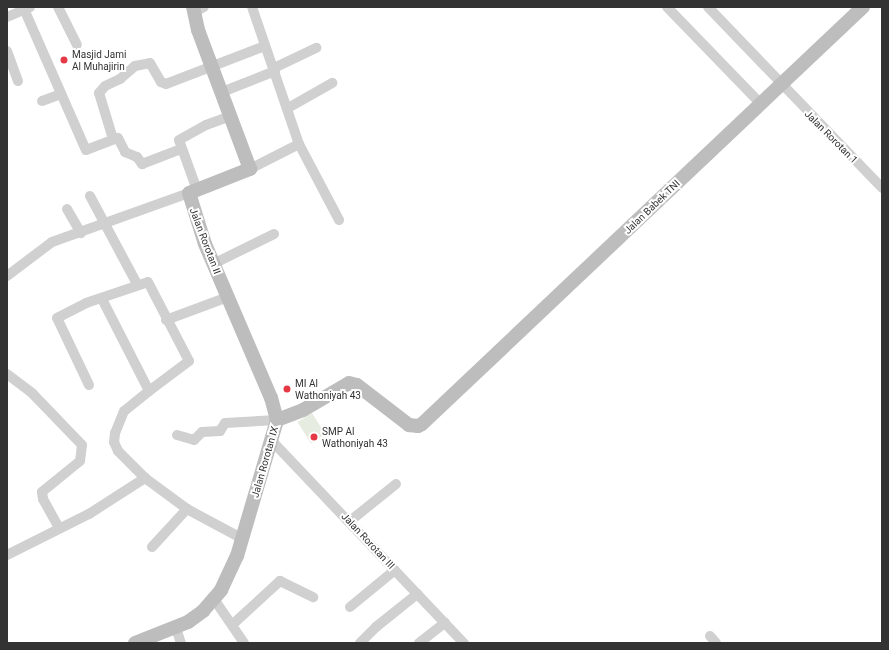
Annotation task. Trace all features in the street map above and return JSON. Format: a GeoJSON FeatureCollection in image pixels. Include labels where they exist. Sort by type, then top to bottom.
{"type":"FeatureCollection","features":[{"type":"Feature","properties":{"kind":"street"},"geometry":{"type":"LineString","coordinates":[[58,7],[77,45]]}},
{"type":"Feature","properties":{"kind":"street"},"geometry":{"type":"LineString","coordinates":[[252,7],[288,108],[299,144],[340,220]]}},
{"type":"Feature","properties":{"kind":"street"},"geometry":{"type":"LineString","coordinates":[[667,7],[763,102]]}},
{"type":"Feature","properties":{"kind":"street","name":"Jalan Rorotan 1"},"geometry":{"type":"LineString","coordinates":[[708,7],[778,86],[882,188]]}},
{"type":"Feature","properties":{"kind":"street","name":"Jalan Babek TNI"},"geometry":{"type":"LineString","coordinates":[[441,407],[863,7]]}},
{"type":"Feature","properties":{"kind":"street"},"geometry":{"type":"LineString","coordinates":[[10,13],[27,8],[61,94],[86,150],[118,138],[125,152],[137,157],[142,164],[180,145],[206,125],[231,116]]}},
{"type":"Feature","properties":{"kind":"street"},"geometry":{"type":"LineString","coordinates":[[197,9],[212,67],[250,169]]}},
{"type":"Feature","properties":{"kind":"street"},"geometry":{"type":"LineString","coordinates":[[113,139],[99,98],[101,89],[120,79],[135,66],[148,62],[154,66],[162,84],[171,83],[265,46]]}},
{"type":"Feature","properties":{"kind":"street"},"geometry":{"type":"LineString","coordinates":[[222,92],[274,69],[316,48]]}},
{"type":"Feature","properties":{"kind":"street"},"geometry":{"type":"LineString","coordinates":[[7,51],[18,81]]}},
{"type":"Feature","properties":{"kind":"street"},"geometry":{"type":"LineString","coordinates":[[288,108],[332,83]]}},
{"type":"Feature","properties":{"kind":"street"},"geometry":{"type":"LineString","coordinates":[[42,102],[61,94]]}},
{"type":"Feature","properties":{"kind":"street"},"geometry":{"type":"LineString","coordinates":[[7,276],[52,242],[193,192],[250,169],[299,144]]}},
{"type":"Feature","properties":{"kind":"street"},"geometry":{"type":"LineString","coordinates":[[180,145],[193,192]]}},
{"type":"Feature","properties":{"kind":"street","name":"Jalan Rorotan II"},"geometry":{"type":"LineString","coordinates":[[193,192],[213,264],[271,398],[277,420]]}},
{"type":"Feature","properties":{"kind":"street"},"geometry":{"type":"LineString","coordinates":[[90,196],[137,284]]}},
{"type":"Feature","properties":{"kind":"street"},"geometry":{"type":"LineString","coordinates":[[67,209],[80,233]]}},
{"type":"Feature","properties":{"kind":"street"},"geometry":{"type":"LineString","coordinates":[[213,264],[274,234]]}},
{"type":"Feature","properties":{"kind":"street"},"geometry":{"type":"LineString","coordinates":[[89,385],[57,318],[86,303],[102,299],[137,284],[149,283],[166,320],[189,361],[124,411],[114,442],[118,451],[145,478],[187,508],[243,539]]}},
{"type":"Feature","properties":{"kind":"street"},"geometry":{"type":"LineString","coordinates":[[166,320],[228,297]]}},
{"type":"Feature","properties":{"kind":"street"},"geometry":{"type":"LineString","coordinates":[[102,299],[149,391]]}},
{"type":"Feature","properties":{"kind":"street"},"geometry":{"type":"LineString","coordinates":[[7,374],[32,393],[82,445],[80,461],[42,492],[43,499],[59,528]]}},
{"type":"Feature","properties":{"kind":"street","name":"Jalan Rorotan IX"},"geometry":{"type":"LineString","coordinates":[[135,643],[176,628],[194,618],[214,599],[230,574],[243,539],[277,420],[303,410],[349,382],[357,385],[414,427],[422,424],[441,407]]}},
{"type":"Feature","properties":{"kind":"street"},"geometry":{"type":"LineString","coordinates":[[177,435],[194,440],[202,432],[220,431],[225,423],[277,420]]}},
{"type":"Feature","properties":{"kind":"street","name":"Jalan Rorotan III"},"geometry":{"type":"LineString","coordinates":[[272,441],[350,521],[464,643]]}},
{"type":"Feature","properties":{"kind":"street"},"geometry":{"type":"LineString","coordinates":[[7,554],[89,514],[145,478]]}},
{"type":"Feature","properties":{"kind":"street"},"geometry":{"type":"LineString","coordinates":[[350,521],[396,484]]}},
{"type":"Feature","properties":{"kind":"street"},"geometry":{"type":"LineString","coordinates":[[152,548],[187,508]]}},
{"type":"Feature","properties":{"kind":"street"},"geometry":{"type":"LineString","coordinates":[[350,607],[395,570]]}},
{"type":"Feature","properties":{"kind":"street"},"geometry":{"type":"LineString","coordinates":[[233,624],[280,581],[313,597]]}},
{"type":"Feature","properties":{"kind":"street"},"geometry":{"type":"LineString","coordinates":[[360,643],[376,627],[418,594]]}},
{"type":"Feature","properties":{"kind":"street"},"geometry":{"type":"LineString","coordinates":[[214,599],[233,624],[244,643]]}},
{"type":"Feature","properties":{"kind":"street"},"geometry":{"type":"LineString","coordinates":[[419,643],[445,623]]}},
{"type":"Feature","properties":{"kind":"street"},"geometry":{"type":"LineString","coordinates":[[176,628],[182,643]]}},
{"type":"Feature","properties":{"kind":"shaded area"},"geometry":{"type":"Polygon","coordinates":[[[312,413],[325,434],[311,443],[298,422],[312,413]]]}},
{"type":"Feature","properties":{"kind":"place","name":"Masjid Jami Al Muhajirin"},"geometry":{"type":"Point","coordinates":[64,60]}},
{"type":"Feature","properties":{"kind":"place","name":"MI Al Wathoniyah 43"},"geometry":{"type":"Point","coordinates":[287,389]}},
{"type":"Feature","properties":{"kind":"place","name":"SMP Al Wathoniyah 43"},"geometry":{"type":"Point","coordinates":[314,437]}}]}
